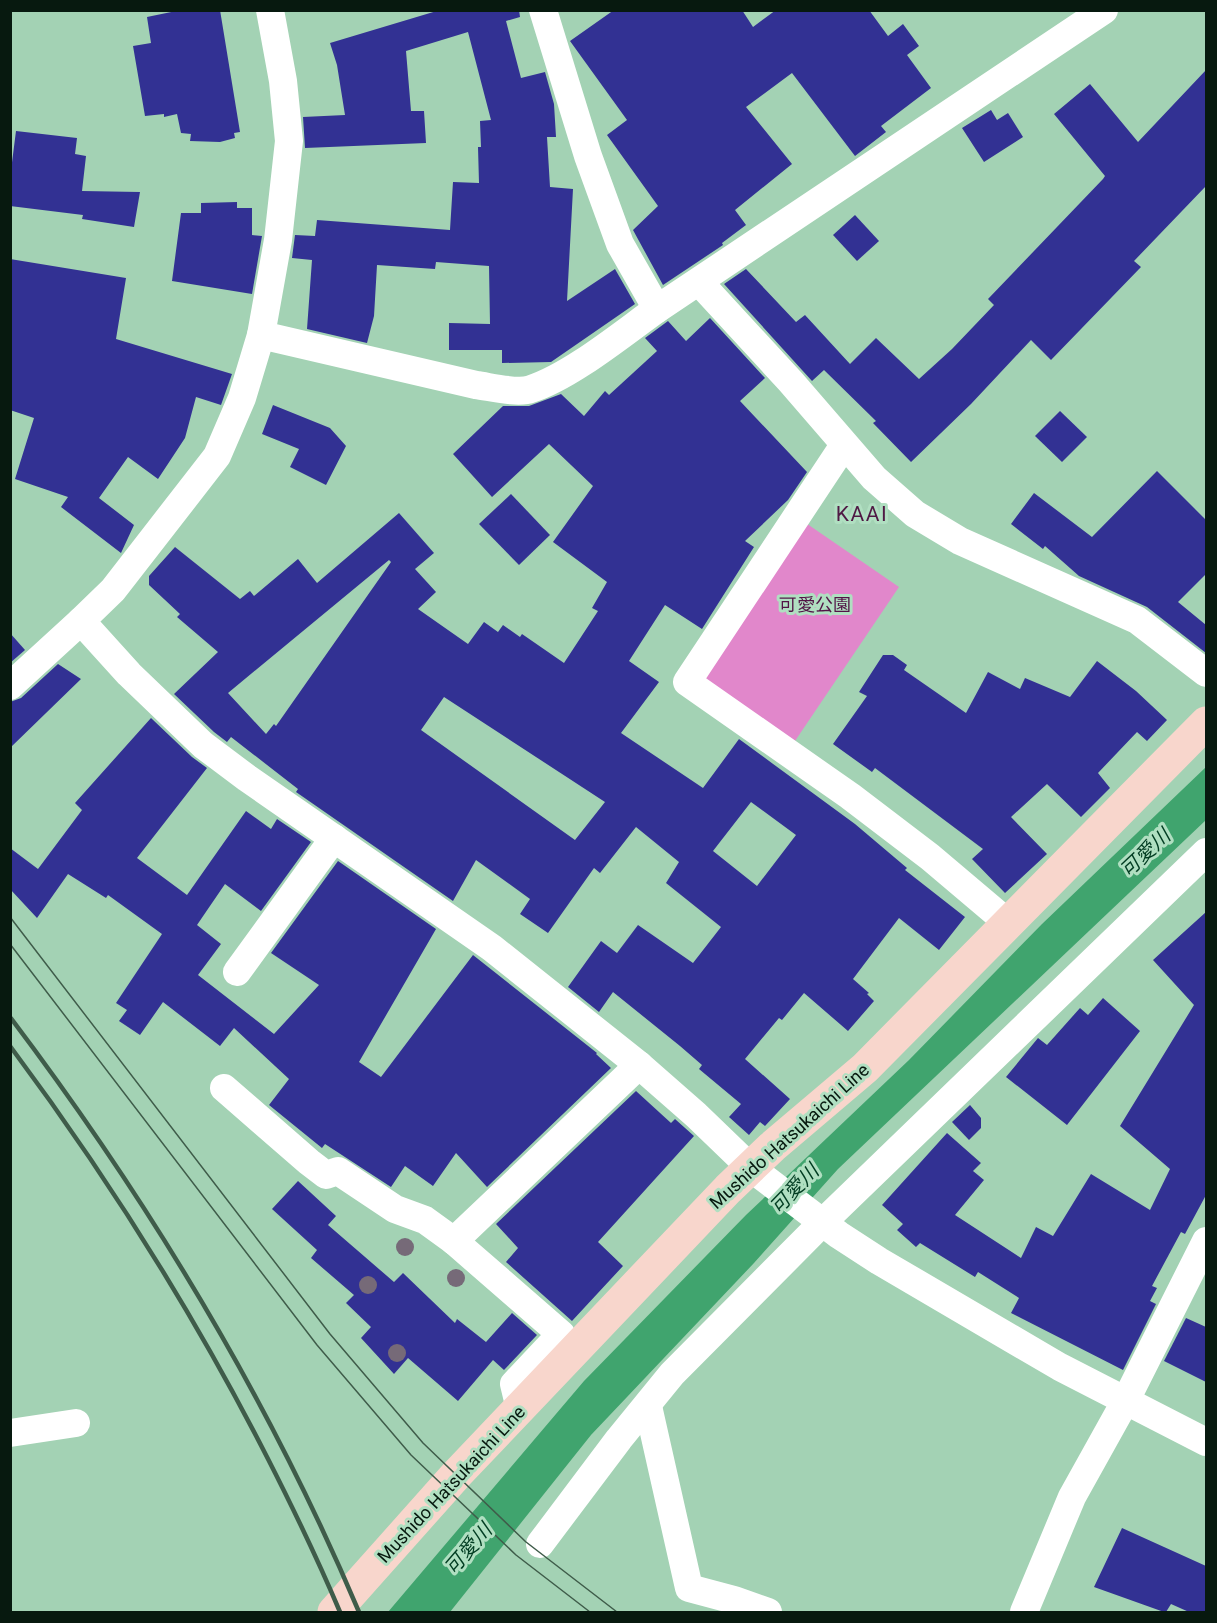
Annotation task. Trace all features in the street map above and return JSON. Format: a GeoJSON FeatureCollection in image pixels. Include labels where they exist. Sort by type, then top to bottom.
{"type":"FeatureCollection","features":[{"type":"Feature","properties":{"kind":"main road","name":"Mushido Hatsukaichi Line"},"geometry":{"type":"LineString","coordinates":[[334,1612],[445,1487],[720,1197],[759,1173],[772,1147],[866,1068],[1206,723]]}},
{"type":"Feature","properties":{"kind":"street"},"geometry":{"type":"LineString","coordinates":[[10,686],[113,590],[217,456],[242,398],[261,335],[278,240],[289,141],[283,81],[270,10]]}},
{"type":"Feature","properties":{"kind":"street"},"geometry":{"type":"LineString","coordinates":[[543,10],[561,62],[588,156],[620,244],[657,309]]}},
{"type":"Feature","properties":{"kind":"street"},"geometry":{"type":"LineString","coordinates":[[261,335],[476,385],[530,390],[593,355],[657,309],[1104,10]]}},
{"type":"Feature","properties":{"kind":"street"},"geometry":{"type":"LineString","coordinates":[[699,282],[790,382],[844,446],[874,478],[915,514],[960,540],[1137,620],[1206,673]]}},
{"type":"Feature","properties":{"kind":"street"},"geometry":{"type":"LineString","coordinates":[[844,446],[687,682],[850,796],[930,857],[1008,923]]}},
{"type":"Feature","properties":{"kind":"street"},"geometry":{"type":"LineString","coordinates":[[81,621],[129,674],[203,745],[492,948],[639,1065],[759,1173],[818,1219],[879,1261],[1060,1366],[1206,1442]]}},
{"type":"Feature","properties":{"kind":"street"},"geometry":{"type":"LineString","coordinates":[[237,972],[334,838]]}},
{"type":"Feature","properties":{"kind":"street"},"geometry":{"type":"LineString","coordinates":[[540,1544],[619,1439],[672,1374],[818,1219],[1206,852]]}},
{"type":"Feature","properties":{"kind":"street"},"geometry":{"type":"LineString","coordinates":[[454,1241],[639,1065]]}},
{"type":"Feature","properties":{"kind":"street"},"geometry":{"type":"LineString","coordinates":[[224,1088],[326,1175],[338,1171],[395,1209],[425,1220],[454,1241],[561,1334],[514,1384],[520,1409]]}},
{"type":"Feature","properties":{"kind":"street"},"geometry":{"type":"LineString","coordinates":[[1024,1612],[1072,1497],[1126,1400],[1206,1241]]}},
{"type":"Feature","properties":{"kind":"street"},"geometry":{"type":"LineString","coordinates":[[648,1406],[693,1600],[734,1600],[768,1612]]}},
{"type":"Feature","properties":{"kind":"street"},"geometry":{"type":"LineString","coordinates":[[10,1433],[76,1423]]}},
{"type":"Feature","properties":{"kind":"green space","name":"可愛公園"},"geometry":{"type":"Polygon","coordinates":[[[800,519],[899,587],[795,741],[698,674],[800,519]]]}},
{"type":"Feature","properties":{"kind":"water","name":"可愛川"},"geometry":{"type":"Polygon","coordinates":[[[1206,767],[1206,820],[838,1169],[754,1263],[591,1435],[450,1612],[388,1612],[584,1381],[746,1215],[909,1060],[1042,924],[1206,767]]]}},
{"type":"Feature","properties":{"kind":"building"},"geometry":{"type":"Polygon","coordinates":[[[181,10],[220,10],[240,132],[234,133],[235,138],[220,142],[190,141],[191,134],[181,133],[177,114],[164,117],[164,114],[145,116],[133,46],[151,43],[147,17],[181,10]]]}},
{"type":"Feature","properties":{"kind":"building"},"geometry":{"type":"Polygon","coordinates":[[[440,10],[519,10],[520,17],[506,21],[521,78],[545,72],[554,104],[556,137],[547,137],[550,187],[573,189],[567,301],[615,269],[635,304],[551,362],[502,363],[502,350],[449,350],[449,323],[490,324],[489,266],[436,262],[435,269],[377,265],[374,316],[367,343],[307,329],[312,260],[292,258],[295,235],[315,236],[317,220],[450,230],[453,182],[479,183],[480,121],[491,120],[468,32],[406,51],[411,111],[424,111],[426,143],[305,148],[303,117],[345,115],[337,65],[330,43],[440,10]]]}},
{"type":"Feature","properties":{"kind":"building"},"geometry":{"type":"Polygon","coordinates":[[[614,10],[742,10],[753,27],[776,10],[869,10],[888,36],[903,24],[919,46],[907,55],[931,88],[881,126],[886,132],[855,156],[792,73],[746,107],[792,164],[735,210],[746,225],[722,243],[723,245],[663,285],[633,230],[658,206],[607,135],[627,120],[570,41],[614,10]]]}},
{"type":"Feature","properties":{"kind":"building"},"geometry":{"type":"Polygon","coordinates":[[[1206,70],[1206,186],[1134,261],[1141,267],[1051,360],[1031,340],[971,404],[911,462],[873,423],[876,421],[824,370],[812,381],[724,284],[746,269],[796,322],[805,315],[850,364],[876,338],[919,379],[952,349],[994,305],[988,299],[1105,176],[1054,114],[1090,84],[1138,142],[1206,70]]]}},
{"type":"Feature","properties":{"kind":"building"},"geometry":{"type":"Polygon","coordinates":[[[991,110],[997,120],[1008,113],[1023,137],[984,162],[962,128],[991,110]]]}},
{"type":"Feature","properties":{"kind":"building"},"geometry":{"type":"Polygon","coordinates":[[[16,131],[77,138],[75,154],[86,156],[82,191],[140,192],[134,227],[82,219],[83,215],[10,206],[10,178],[16,131]]]}},
{"type":"Feature","properties":{"kind":"building"},"geometry":{"type":"Polygon","coordinates":[[[237,202],[237,208],[252,208],[252,235],[262,236],[252,294],[172,281],[181,213],[201,213],[201,203],[237,202]]]}},
{"type":"Feature","properties":{"kind":"building"},"geometry":{"type":"Polygon","coordinates":[[[855,215],[879,241],[857,261],[833,235],[855,215]]]}},
{"type":"Feature","properties":{"kind":"building"},"geometry":{"type":"Polygon","coordinates":[[[10,259],[126,278],[116,339],[232,374],[221,405],[196,397],[185,438],[158,479],[128,457],[99,498],[134,525],[121,553],[61,507],[68,497],[15,479],[34,418],[10,410],[10,259]]]}},
{"type":"Feature","properties":{"kind":"building"},"geometry":{"type":"Polygon","coordinates":[[[710,318],[765,378],[740,401],[807,472],[788,500],[745,541],[754,547],[702,629],[665,605],[629,661],[659,682],[621,733],[703,788],[739,739],[855,824],[907,868],[905,870],[965,917],[939,950],[899,918],[853,979],[869,993],[867,994],[874,1001],[848,1031],[804,993],[782,1020],[779,1018],[745,1059],[790,1099],[765,1126],[760,1122],[749,1135],[729,1117],[741,1104],[699,1069],[702,1065],[680,1046],[613,992],[599,1012],[568,987],[601,941],[617,953],[638,925],[693,963],[721,927],[666,883],[679,862],[636,827],[600,873],[594,868],[548,933],[520,914],[530,899],[476,860],[453,901],[296,792],[298,789],[231,737],[227,742],[174,694],[218,652],[177,617],[180,614],[149,585],[149,576],[175,547],[240,599],[250,591],[254,596],[298,559],[317,583],[399,513],[434,553],[415,569],[436,592],[418,609],[468,644],[484,622],[498,632],[503,625],[520,637],[522,634],[564,663],[598,611],[592,608],[607,582],[553,542],[593,486],[549,444],[492,497],[453,454],[503,406],[529,406],[561,394],[584,416],[605,391],[609,395],[657,351],[645,338],[668,321],[686,341],[710,318]],[[389,560],[228,693],[266,734],[274,724],[276,726],[391,562],[389,560]],[[444,697],[421,730],[575,840],[605,802],[444,697]],[[751,802],[713,851],[757,886],[796,835],[751,802]]]}},
{"type":"Feature","properties":{"kind":"building"},"geometry":{"type":"Polygon","coordinates":[[[273,405],[330,428],[346,446],[326,485],[290,467],[299,449],[262,434],[273,405]]]}},
{"type":"Feature","properties":{"kind":"building"},"geometry":{"type":"Polygon","coordinates":[[[1060,411],[1087,437],[1062,462],[1035,436],[1060,411]]]}},
{"type":"Feature","properties":{"kind":"building"},"geometry":{"type":"Polygon","coordinates":[[[1157,471],[1206,520],[1206,574],[1178,602],[1206,625],[1206,653],[1147,607],[1079,576],[1045,546],[1043,549],[1011,524],[1034,493],[1092,537],[1157,471]]]}},
{"type":"Feature","properties":{"kind":"building"},"geometry":{"type":"Polygon","coordinates":[[[511,494],[550,535],[519,565],[479,524],[511,494]]]}},
{"type":"Feature","properties":{"kind":"building"},"geometry":{"type":"Polygon","coordinates":[[[10,633],[25,650],[10,663],[10,633]]]}},
{"type":"Feature","properties":{"kind":"building"},"geometry":{"type":"Polygon","coordinates":[[[883,655],[893,655],[907,665],[904,670],[966,713],[988,672],[1020,689],[1025,678],[1070,697],[1097,661],[1136,691],[1167,720],[1147,741],[1137,732],[1098,773],[1110,788],[1081,817],[1047,784],[1011,817],[1047,854],[1005,893],[972,859],[983,849],[875,768],[872,772],[833,744],[867,696],[859,692],[883,655]]]}},
{"type":"Feature","properties":{"kind":"building"},"geometry":{"type":"Polygon","coordinates":[[[58,664],[81,679],[10,748],[10,702],[21,698],[58,664]]]}},
{"type":"Feature","properties":{"kind":"building"},"geometry":{"type":"Polygon","coordinates":[[[151,718],[207,768],[137,858],[187,895],[246,811],[271,829],[277,819],[311,842],[261,911],[225,884],[197,925],[221,944],[198,975],[274,1034],[319,985],[271,953],[338,861],[436,929],[359,1062],[381,1077],[473,955],[597,1053],[611,1068],[487,1187],[456,1153],[433,1186],[405,1166],[391,1187],[325,1144],[322,1148],[269,1105],[289,1079],[234,1028],[220,1046],[163,1002],[140,1035],[119,1021],[127,1010],[116,1003],[162,934],[108,895],[106,898],[68,874],[37,918],[10,889],[10,848],[38,869],[82,810],[75,803],[151,718]]]}},
{"type":"Feature","properties":{"kind":"building"},"geometry":{"type":"Polygon","coordinates":[[[1206,912],[1206,1195],[1185,1234],[1181,1232],[1152,1286],[1157,1288],[1150,1301],[1156,1304],[1123,1370],[1011,1313],[1019,1298],[978,1272],[975,1277],[920,1243],[916,1247],[897,1230],[903,1224],[882,1205],[947,1133],[981,1163],[973,1171],[984,1180],[955,1215],[1021,1258],[1036,1227],[1053,1236],[1091,1174],[1150,1210],[1170,1169],[1120,1126],[1194,1005],[1153,960],[1206,912]]]}},
{"type":"Feature","properties":{"kind":"building"},"geometry":{"type":"Polygon","coordinates":[[[1103,998],[1140,1031],[1067,1125],[1006,1077],[1038,1038],[1047,1045],[1080,1008],[1088,1015],[1103,998]]]}},
{"type":"Feature","properties":{"kind":"building"},"geometry":{"type":"Polygon","coordinates":[[[636,1091],[671,1123],[675,1119],[694,1136],[598,1242],[623,1266],[572,1321],[506,1262],[518,1248],[496,1224],[636,1091]]]}},
{"type":"Feature","properties":{"kind":"building"},"geometry":{"type":"Polygon","coordinates":[[[970,1105],[981,1118],[981,1128],[969,1140],[952,1122],[970,1105]]]}},
{"type":"Feature","properties":{"kind":"building"},"geometry":{"type":"Polygon","coordinates":[[[298,1181],[336,1216],[328,1225],[394,1282],[403,1273],[455,1323],[457,1319],[486,1342],[512,1313],[537,1335],[504,1370],[493,1360],[458,1401],[408,1358],[394,1374],[361,1338],[371,1327],[346,1303],[354,1295],[311,1258],[317,1250],[272,1209],[298,1181]]]}},
{"type":"Feature","properties":{"kind":"building"},"geometry":{"type":"Polygon","coordinates":[[[1186,1318],[1206,1327],[1206,1382],[1164,1361],[1186,1318]]]}},
{"type":"Feature","properties":{"kind":"building"},"geometry":{"type":"Polygon","coordinates":[[[1122,1528],[1206,1566],[1206,1612],[1189,1612],[1171,1604],[1164,1612],[1094,1587],[1122,1528]]]}},
{"type":"Feature","properties":{"kind":"tram line"},"geometry":{"type":"LineString","coordinates":[[10,917],[330,1334],[423,1443],[526,1542],[617,1612]]}},
{"type":"Feature","properties":{"kind":"tram line"},"geometry":{"type":"LineString","coordinates":[[10,944],[317,1345],[411,1455],[516,1555],[590,1612]]}},
{"type":"Feature","properties":{"kind":"railway"},"geometry":{"type":"LineString","coordinates":[[10,1017],[111,1158],[203,1304],[286,1455],[359,1612]]}},
{"type":"Feature","properties":{"kind":"railway"},"geometry":{"type":"LineString","coordinates":[[10,1046],[81,1145],[179,1298],[267,1457],[340,1612]]}},
{"type":"Feature","properties":{"kind":"district","name":"KAAI"},"geometry":{"type":"Point","coordinates":[862,514]}}]}
